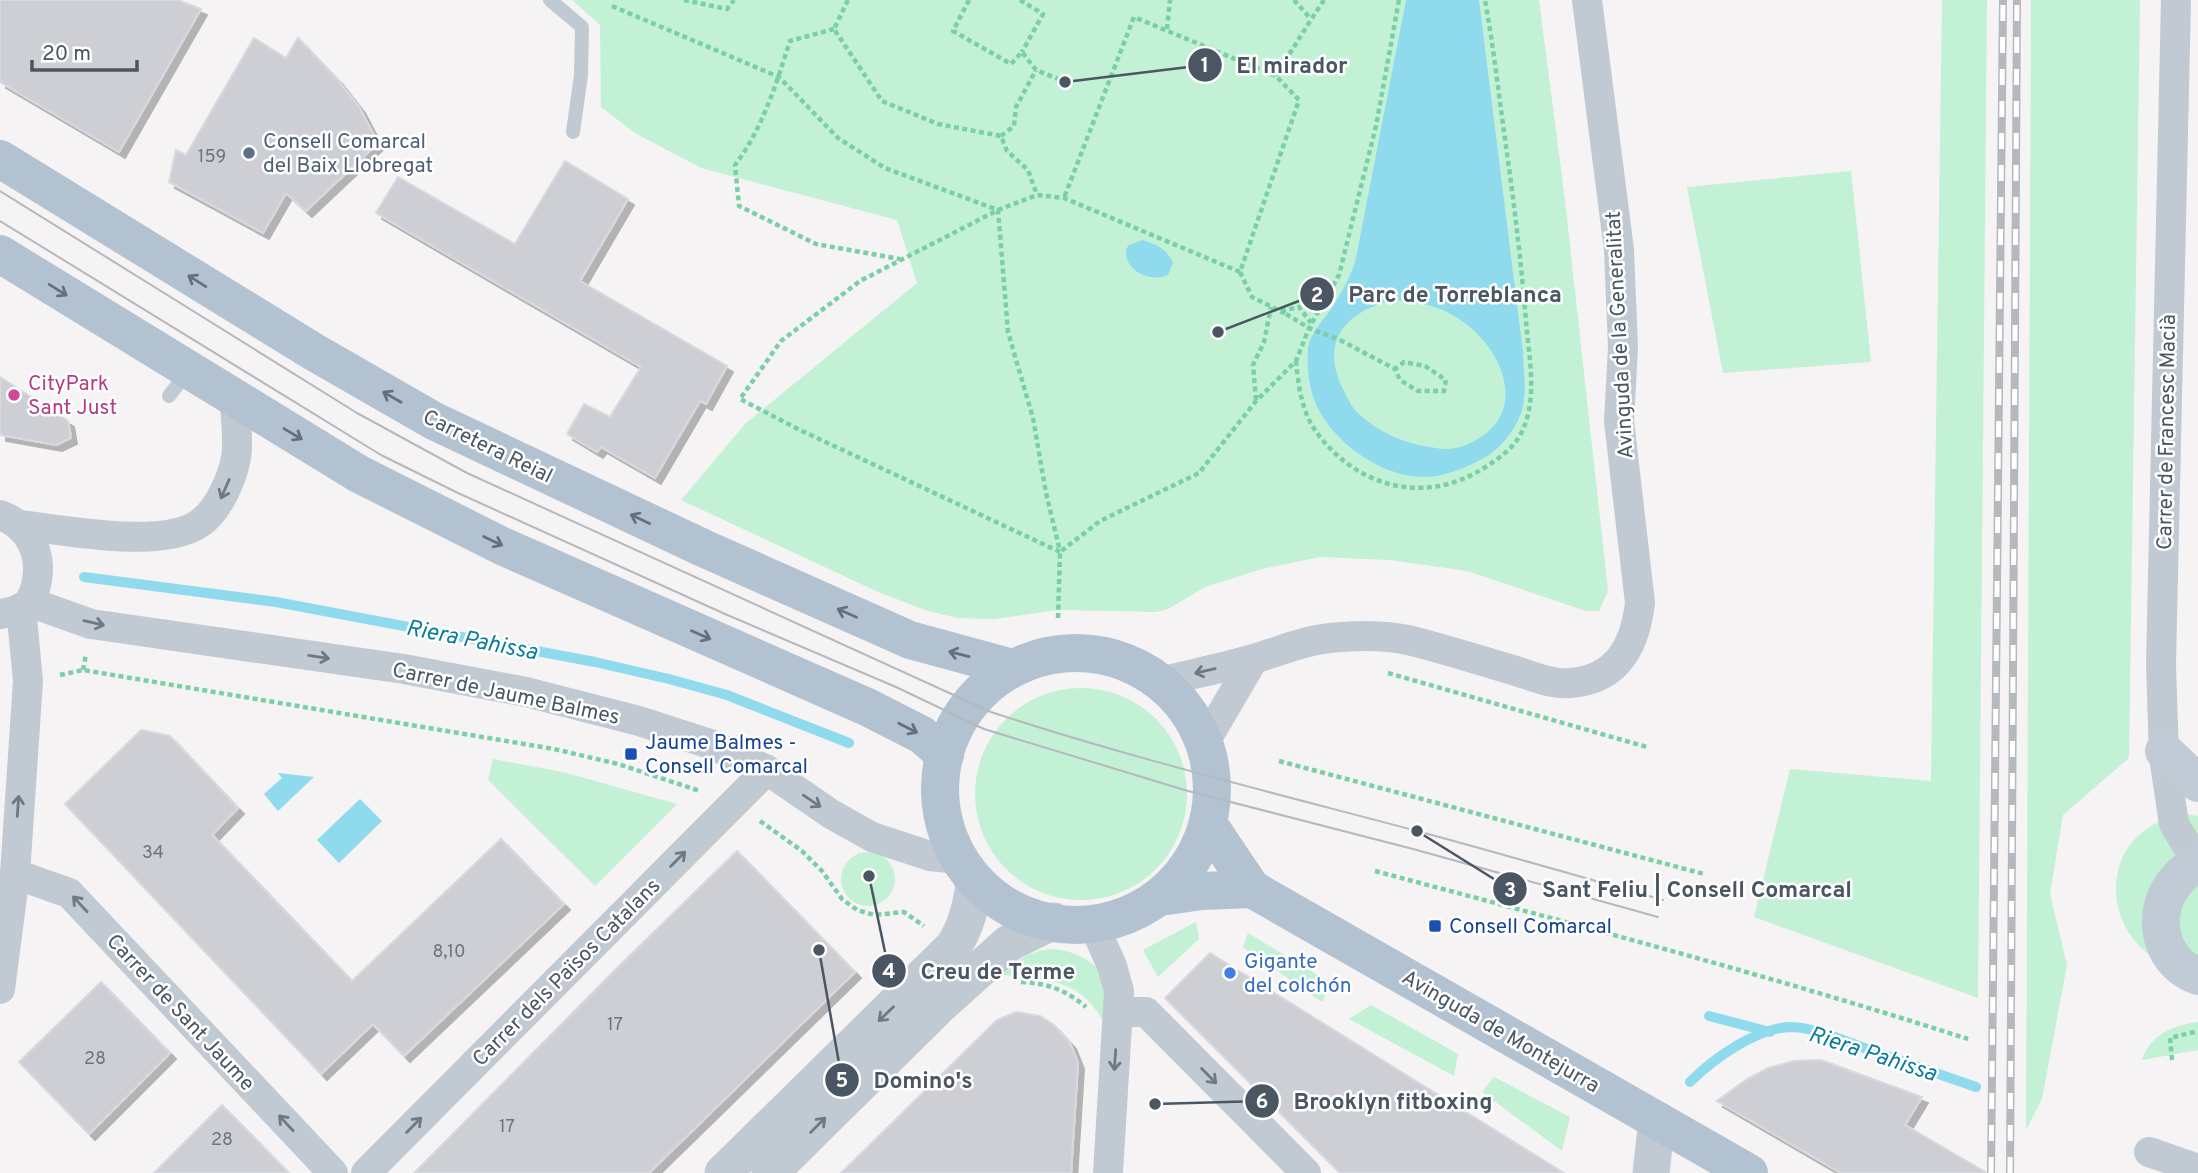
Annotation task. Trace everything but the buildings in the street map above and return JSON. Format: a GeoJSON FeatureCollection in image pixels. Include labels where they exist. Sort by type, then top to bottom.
{"type":"FeatureCollection","features":[{"type":"Feature","properties":{"kind":"main road","name":"Carretera Reial"},"geometry":{"type":"LineString","coordinates":[[0,159],[245,310],[434,421],[703,548],[910,640],[1009,667]]}},
{"type":"Feature","properties":{"kind":"main road"},"geometry":{"type":"LineString","coordinates":[[0,254],[179,383],[235,398],[359,474],[426,509],[729,648],[867,707],[922,736],[945,755]]}},
{"type":"Feature","properties":{"kind":"main road"},"geometry":{"type":"LineString","coordinates":[[1049,653],[1088,654],[1125,665],[1156,683],[1184,707],[1205,742],[1213,766],[1209,825],[1196,854],[1180,878],[1160,897],[1115,919],[1093,923],[1068,924],[1029,916],[1006,904],[966,870],[942,812],[940,780],[945,755],[954,727],[966,706],[983,686],[1009,667],[1049,653]]}},
{"type":"Feature","properties":{"kind":"main road"},"geometry":{"type":"LineString","coordinates":[[2164,751],[2198,783]]}},
{"type":"Feature","properties":{"kind":"main road","name":"Avinguda de Montejurra"},"geometry":{"type":"LineString","coordinates":[[1209,825],[1252,889],[1749,1173]]}},
{"type":"Feature","properties":{"kind":"main road"},"geometry":{"type":"LineString","coordinates":[[2198,864],[2187,869],[2172,884],[2163,902],[2160,923],[2164,943],[2175,961],[2198,976]]}},
{"type":"Feature","properties":{"kind":"main road"},"geometry":{"type":"LineString","coordinates":[[1160,897],[1202,891],[1252,889]]}},
{"type":"Feature","properties":{"kind":"street","name":"Avinguda de la Generalitat"},"geometry":{"type":"LineString","coordinates":[[1156,683],[1306,650],[1342,636],[1405,640],[1544,680],[1569,684],[1594,678],[1626,652],[1637,628],[1640,603],[1619,421],[1623,347],[1619,250],[1587,0]]}},
{"type":"Feature","properties":{"kind":"street","name":"Carrer de Francesc Macià"},"geometry":{"type":"LineString","coordinates":[[2176,0],[2161,664],[2164,751],[2174,824],[2186,844],[2198,854]]}},
{"type":"Feature","properties":{"kind":"street"},"geometry":{"type":"LineString","coordinates":[[10,520],[128,537],[170,536],[201,523],[224,495],[237,457],[235,398]]}},
{"type":"Feature","properties":{"kind":"street"},"geometry":{"type":"LineString","coordinates":[[0,989],[15,874],[28,681],[17,608],[36,587],[39,570],[37,553],[30,538],[10,520]]}},
{"type":"Feature","properties":{"kind":"street","name":"Carrer de Jaume Balmes"},"geometry":{"type":"LineString","coordinates":[[17,608],[91,624],[404,669],[526,692],[639,721],[710,744],[767,770],[831,814],[872,837],[966,870]]}},
{"type":"Feature","properties":{"kind":"street"},"geometry":{"type":"LineString","coordinates":[[1205,742],[1253,660]]}},
{"type":"Feature","properties":{"kind":"street","name":"Carrer dels Països Catalans"},"geometry":{"type":"LineString","coordinates":[[366,1173],[767,770]]}},
{"type":"Feature","properties":{"kind":"street"},"geometry":{"type":"LineString","coordinates":[[723,1173],[953,947],[962,934],[971,910],[966,870]]}},
{"type":"Feature","properties":{"kind":"street","name":"Carrer de Sant Jaume"},"geometry":{"type":"LineString","coordinates":[[15,874],[69,893],[333,1173]]}},
{"type":"Feature","properties":{"kind":"street"},"geometry":{"type":"LineString","coordinates":[[770,1173],[938,1007],[1009,943],[1054,921]]}},
{"type":"Feature","properties":{"kind":"street"},"geometry":{"type":"LineString","coordinates":[[1093,923],[1112,966],[1119,991],[1105,1013],[1108,1173]]}},
{"type":"Feature","properties":{"kind":"street"},"geometry":{"type":"LineString","coordinates":[[1105,1013],[1146,1012],[1306,1173]]}},
{"type":"Feature","properties":{"kind":"street"},"geometry":{"type":"LineString","coordinates":[[1651,1173],[1657,1120]]}},
{"type":"Feature","properties":{"kind":"street"},"geometry":{"type":"LineString","coordinates":[[2149,1152],[2198,1169]]}},
{"type":"Feature","properties":{"kind":"lane"},"geometry":{"type":"LineString","coordinates":[[550,0],[582,27],[581,75],[573,132]]}},
{"type":"Feature","properties":{"kind":"path"},"geometry":{"type":"LineString","coordinates":[[684,0],[727,9],[734,0]]}},
{"type":"Feature","properties":{"kind":"path"},"geometry":{"type":"LineString","coordinates":[[848,0],[834,29],[790,41],[779,77],[749,147],[735,165],[739,206],[816,244],[902,259]]}},
{"type":"Feature","properties":{"kind":"path"},"geometry":{"type":"LineString","coordinates":[[969,0],[953,31],[1011,64],[1022,52],[1043,14],[1020,0]]}},
{"type":"Feature","properties":{"kind":"path"},"geometry":{"type":"LineString","coordinates":[[1167,29],[1170,0]]}},
{"type":"Feature","properties":{"kind":"path"},"geometry":{"type":"LineString","coordinates":[[1293,0],[1310,18]]}},
{"type":"Feature","properties":{"kind":"path"},"geometry":{"type":"LineString","coordinates":[[1276,76],[1306,29],[1310,18],[1324,0]]}},
{"type":"Feature","properties":{"kind":"path"},"geometry":{"type":"LineString","coordinates":[[1060,552],[1100,521],[1199,473],[1256,401],[1296,361],[1310,326],[1339,275],[1376,126],[1399,0]]}},
{"type":"Feature","properties":{"kind":"path"},"geometry":{"type":"LineString","coordinates":[[1296,361],[1299,388],[1312,426],[1334,452],[1359,473],[1399,488],[1433,488],[1473,475],[1508,452],[1524,427],[1531,399],[1522,263],[1485,0]]}},
{"type":"Feature","properties":{"kind":"path"},"geometry":{"type":"LineString","coordinates":[[611,6],[779,77],[838,138],[886,168],[998,210]]}},
{"type":"Feature","properties":{"kind":"path"},"geometry":{"type":"LineString","coordinates":[[1064,198],[1134,17],[1167,29],[1276,76],[1299,100],[1240,271]]}},
{"type":"Feature","properties":{"kind":"path"},"geometry":{"type":"LineString","coordinates":[[834,29],[882,101],[938,124],[1001,136],[1014,126],[1016,107],[1036,70]]}},
{"type":"Feature","properties":{"kind":"path"},"geometry":{"type":"LineString","coordinates":[[1022,52],[1036,70],[1065,82]]}},
{"type":"Feature","properties":{"kind":"path"},"geometry":{"type":"LineString","coordinates":[[1001,136],[1007,150],[1028,170],[1037,195]]}},
{"type":"Feature","properties":{"kind":"path"},"geometry":{"type":"LineString","coordinates":[[1060,552],[740,399],[781,341],[860,281],[998,210],[1037,195],[1064,198],[1240,271],[1252,297],[1395,369],[1400,380],[1418,391],[1444,391],[1446,380],[1425,366],[1404,362],[1395,369]]}},
{"type":"Feature","properties":{"kind":"path"},"geometry":{"type":"LineString","coordinates":[[998,210],[1008,332],[1034,418],[1046,493],[1060,552],[1058,618]]}},
{"type":"Feature","properties":{"kind":"path"},"geometry":{"type":"LineString","coordinates":[[1256,401],[1252,365],[1264,342],[1271,307]]}},
{"type":"Feature","properties":{"kind":"path"},"geometry":{"type":"LineString","coordinates":[[1280,311],[1299,307],[1310,326]]}},
{"type":"Feature","properties":{"kind":"path"},"geometry":{"type":"LineString","coordinates":[[83,670],[554,749],[670,780],[733,804],[777,831],[802,851],[822,871],[842,899],[858,911],[874,915],[904,912]]}},
{"type":"Feature","properties":{"kind":"path"},"geometry":{"type":"LineString","coordinates":[[1382,671],[1647,747]]}},
{"type":"Feature","properties":{"kind":"path"},"geometry":{"type":"LineString","coordinates":[[1279,761],[1704,874]]}},
{"type":"Feature","properties":{"kind":"path"},"geometry":{"type":"LineString","coordinates":[[1375,871],[1687,954],[1830,995],[1968,1039]]}},
{"type":"Feature","properties":{"kind":"path"},"geometry":{"type":"LineString","coordinates":[[1017,982],[1040,983],[1059,989],[1105,1013]]}},
{"type":"Feature","properties":{"kind":"path"},"geometry":{"type":"LineString","coordinates":[[2172,1060],[2170,1038],[2198,1031]]}},
{"type":"Feature","properties":{"kind":"green space"},"geometry":{"type":"Polygon","coordinates":[[[572,0],[1539,0],[1565,200],[1608,591],[1599,611],[1586,611],[1467,571],[1389,560],[1320,557],[1262,569],[1205,587],[1168,609],[1156,612],[1058,610],[994,619],[957,618],[925,610],[878,592],[681,500],[746,423],[917,283],[897,220],[701,168],[635,133],[601,107],[600,25],[572,0]]]}},
{"type":"Feature","properties":{"kind":"green space"},"geometry":{"type":"Polygon","coordinates":[[[1942,0],[1987,0],[1978,998],[1754,917],[1790,769],[1931,781],[1942,0]]]}},
{"type":"Feature","properties":{"kind":"green space"},"geometry":{"type":"Polygon","coordinates":[[[2031,0],[2140,0],[2129,758],[2063,815],[2050,894],[2067,965],[2042,1099],[2026,1130],[2031,0]]]}},
{"type":"Feature","properties":{"kind":"green space"},"geometry":{"type":"Polygon","coordinates":[[[1851,171],[1871,362],[1723,373],[1687,187],[1851,171]]]}},
{"type":"Feature","properties":{"kind":"green space"},"geometry":{"type":"Polygon","coordinates":[[[1081,688],[1122,696],[1156,719],[1179,753],[1187,794],[1179,835],[1156,869],[1122,892],[1081,900],[1040,892],[1006,869],[983,835],[975,794],[983,753],[1006,719],[1040,696],[1081,688]]]}},
{"type":"Feature","properties":{"kind":"green space"},"geometry":{"type":"Polygon","coordinates":[[[493,759],[563,772],[677,804],[595,886],[488,780],[493,759]]]}},
{"type":"Feature","properties":{"kind":"green space"},"geometry":{"type":"Polygon","coordinates":[[[2183,814],[2198,816],[2198,967],[2160,961],[2140,947],[2120,914],[2116,895],[2122,858],[2133,842],[2148,828],[2183,814]]]}},
{"type":"Feature","properties":{"kind":"green space"},"geometry":{"type":"Polygon","coordinates":[[[868,852],[887,860],[895,879],[887,898],[868,906],[849,898],[841,879],[849,860],[868,852]]]}},
{"type":"Feature","properties":{"kind":"green space"},"geometry":{"type":"Polygon","coordinates":[[[1196,922],[1199,939],[1158,977],[1143,950],[1196,922]]]}},
{"type":"Feature","properties":{"kind":"green space"},"geometry":{"type":"Polygon","coordinates":[[[1248,933],[1331,983],[1322,1002],[1243,947],[1248,933]]]}},
{"type":"Feature","properties":{"kind":"green space"},"geometry":{"type":"Polygon","coordinates":[[[1054,949],[1078,955],[1099,970],[1106,985],[1106,1019],[1102,1019],[1093,1005],[1071,988],[1046,980],[1002,973],[1026,956],[1054,949]]]}},
{"type":"Feature","properties":{"kind":"green space"},"geometry":{"type":"Polygon","coordinates":[[[1371,1005],[1458,1054],[1454,1076],[1349,1019],[1371,1005]]]}},
{"type":"Feature","properties":{"kind":"green space"},"geometry":{"type":"Polygon","coordinates":[[[2198,1022],[2198,1050],[2142,1060],[2151,1044],[2164,1033],[2198,1022]]]}},
{"type":"Feature","properties":{"kind":"green space"},"geometry":{"type":"Polygon","coordinates":[[[1494,1077],[1570,1117],[1562,1151],[1482,1092],[1494,1077]]]}},
{"type":"Feature","properties":{"kind":"water"},"geometry":{"type":"Polygon","coordinates":[[[1406,0],[1479,0],[1525,385],[1518,421],[1508,436],[1489,455],[1445,474],[1430,477],[1404,475],[1369,461],[1338,436],[1326,422],[1310,385],[1309,345],[1348,280],[1355,263],[1406,0]],[[1395,300],[1363,312],[1350,320],[1341,331],[1334,358],[1337,373],[1350,403],[1373,425],[1389,435],[1415,444],[1450,449],[1466,445],[1488,432],[1501,416],[1505,397],[1503,377],[1483,340],[1466,324],[1447,312],[1415,302],[1395,300]]]}},
{"type":"Feature","properties":{"kind":"water"},"geometry":{"type":"Polygon","coordinates":[[[1143,240],[1168,254],[1173,263],[1168,275],[1146,276],[1129,263],[1126,249],[1129,245],[1143,240]]]}},
{"type":"Feature","properties":{"kind":"water"},"geometry":{"type":"Polygon","coordinates":[[[278,773],[314,777],[278,811],[264,794],[282,778],[278,773]]]}},
{"type":"Feature","properties":{"kind":"water"},"geometry":{"type":"Polygon","coordinates":[[[360,799],[382,821],[339,863],[317,840],[360,799]]]}},
{"type":"Feature","properties":{"kind":"waterway","name":"Riera Pahissa"},"geometry":{"type":"LineString","coordinates":[[84,577],[276,602],[595,662],[727,695],[849,743]]}},
{"type":"Feature","properties":{"kind":"waterway","name":"Riera Pahissa"},"geometry":{"type":"LineString","coordinates":[[1709,1016],[1770,1032]]}},
{"type":"Feature","properties":{"kind":"waterway","name":"Riera Pahissa"},"geometry":{"type":"LineString","coordinates":[[1690,1082],[1723,1054],[1750,1038],[1779,1028],[1792,1027],[1829,1035],[1976,1087]]}},
{"type":"Feature","properties":{"kind":"tram line"},"geometry":{"type":"LineString","coordinates":[[0,191],[357,413],[467,473],[991,712],[1150,760],[1448,839],[1663,900]]}},
{"type":"Feature","properties":{"kind":"tram line"},"geometry":{"type":"LineString","coordinates":[[0,221],[381,455],[458,493],[725,614],[896,687],[984,729],[1188,791],[1413,849],[1658,917]]}},
{"type":"Feature","properties":{"kind":"railway"},"geometry":{"type":"LineString","coordinates":[[1991,1173],[2003,0]]}},
{"type":"Feature","properties":{"kind":"railway"},"geometry":{"type":"LineString","coordinates":[[2010,1173],[2017,0]]}},
{"type":"Feature","properties":{"kind":"place","name":"El mirador"},"geometry":{"type":"Point","coordinates":[1065,82]}},
{"type":"Feature","properties":{"kind":"place","name":"Consell Comarcal del Baix Llobregat"},"geometry":{"type":"Point","coordinates":[249,153]}},
{"type":"Feature","properties":{"kind":"place","name":"Parc de Torreblanca"},"geometry":{"type":"Point","coordinates":[1218,332]}},
{"type":"Feature","properties":{"kind":"place","name":"CityPark Sant Just"},"geometry":{"type":"Point","coordinates":[14,395]}},
{"type":"Feature","properties":{"kind":"place","name":"Jaume Balmes - Consell Comarcal"},"geometry":{"type":"Point","coordinates":[631,754]}},
{"type":"Feature","properties":{"kind":"place","name":"Sant Feliu | Consell Comarcal"},"geometry":{"type":"Point","coordinates":[1417,831]}},
{"type":"Feature","properties":{"kind":"place","name":"Creu de Terme"},"geometry":{"type":"Point","coordinates":[869,876]}},
{"type":"Feature","properties":{"kind":"place","name":"Consell Comarcal"},"geometry":{"type":"Point","coordinates":[1435,926]}},
{"type":"Feature","properties":{"kind":"place","name":"Domino's"},"geometry":{"type":"Point","coordinates":[819,950]}},
{"type":"Feature","properties":{"kind":"place","name":"Gigante del colchón"},"geometry":{"type":"Point","coordinates":[1230,973]}},
{"type":"Feature","properties":{"kind":"place","name":"Brooklyn fitboxing"},"geometry":{"type":"Point","coordinates":[1155,1104]}}]}
